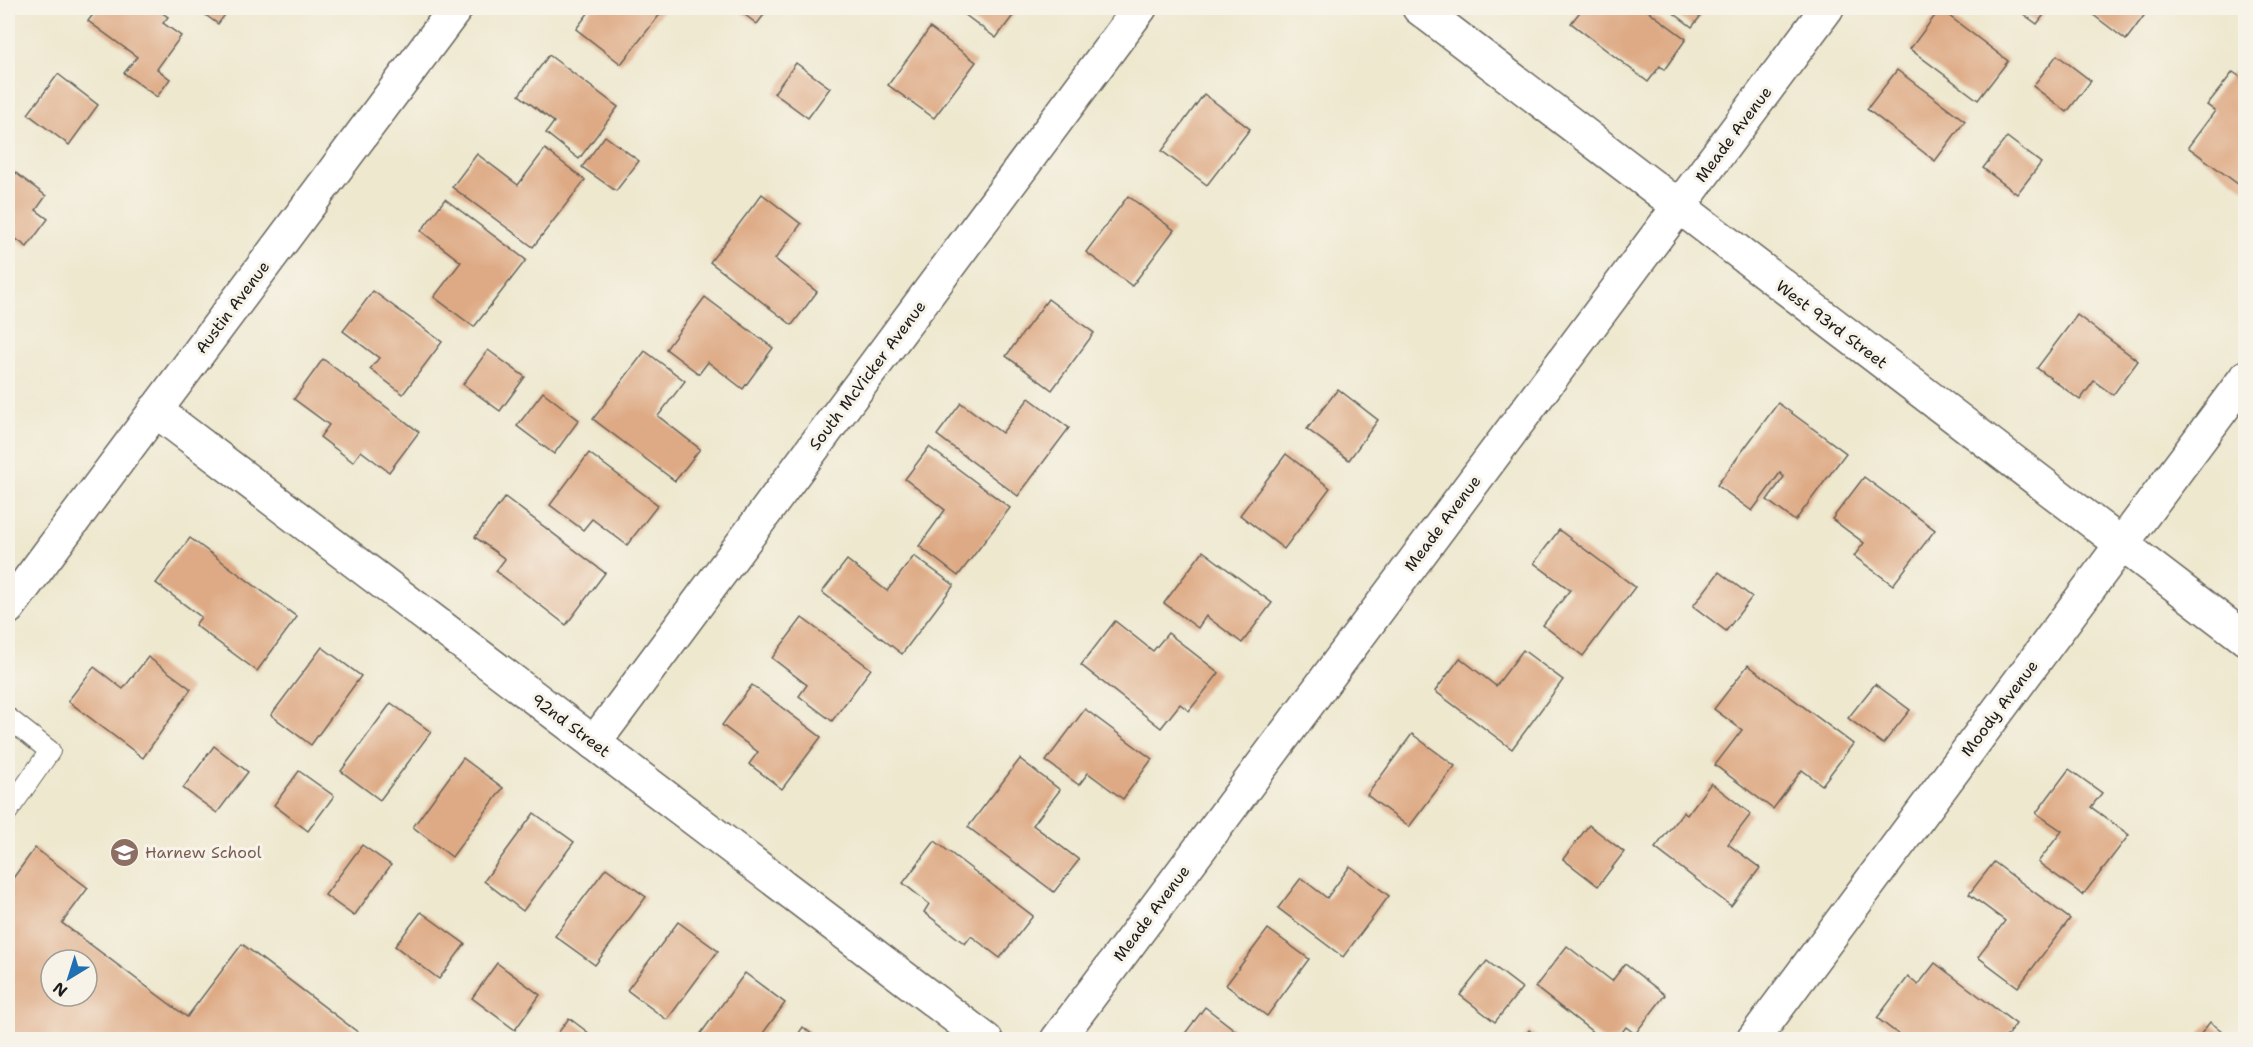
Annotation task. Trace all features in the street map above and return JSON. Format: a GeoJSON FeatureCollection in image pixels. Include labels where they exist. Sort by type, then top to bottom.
{"type":"FeatureCollection","features":[{"type":"Feature","properties":{"kind":"street","name":"Austin Avenue"},"geometry":{"type":"LineString","coordinates":[[8,608],[456,8]]}},
{"type":"Feature","properties":{"kind":"street","name":"South McVicker Avenue"},"geometry":{"type":"LineString","coordinates":[[594,743],[1140,8]]}},
{"type":"Feature","properties":{"kind":"street","name":"West 93rd Street"},"geometry":{"type":"LineString","coordinates":[[1419,8],[2246,639]]}},
{"type":"Feature","properties":{"kind":"street","name":"Meade Avenue"},"geometry":{"type":"LineString","coordinates":[[1056,1040],[1827,8]]}},
{"type":"Feature","properties":{"kind":"street","name":"Moody Avenue"},"geometry":{"type":"LineString","coordinates":[[1753,1040],[2246,377]]}},
{"type":"Feature","properties":{"kind":"street","name":"92nd Street"},"geometry":{"type":"LineString","coordinates":[[155,410],[986,1040]]}},
{"type":"Feature","properties":{"kind":"lane"},"geometry":{"type":"LineString","coordinates":[[8,718],[50,751],[8,811]]}},
{"type":"Feature","properties":{"kind":"building"},"geometry":{"type":"Polygon","coordinates":[[[98,8],[155,8],[168,17],[163,23],[181,36],[157,69],[170,79],[157,97],[124,73],[137,57],[88,21],[98,8]]]}},
{"type":"Feature","properties":{"kind":"building"},"geometry":{"type":"Polygon","coordinates":[[[196,8],[230,8],[218,24],[196,8]]]}},
{"type":"Feature","properties":{"kind":"building"},"geometry":{"type":"Polygon","coordinates":[[[592,8],[665,8],[621,64],[576,29],[592,8]]]}},
{"type":"Feature","properties":{"kind":"building"},"geometry":{"type":"Polygon","coordinates":[[[736,8],[769,8],[757,24],[736,8]]]}},
{"type":"Feature","properties":{"kind":"building"},"geometry":{"type":"Polygon","coordinates":[[[956,8],[1019,8],[996,38],[956,8]]]}},
{"type":"Feature","properties":{"kind":"building"},"geometry":{"type":"Polygon","coordinates":[[[1583,8],[1644,8],[1686,39],[1664,70],[1660,66],[1648,82],[1571,23],[1583,8]]]}},
{"type":"Feature","properties":{"kind":"building"},"geometry":{"type":"Polygon","coordinates":[[[1667,8],[1707,8],[1692,27],[1667,8]]]}},
{"type":"Feature","properties":{"kind":"building"},"geometry":{"type":"Polygon","coordinates":[[[2015,8],[2049,8],[2037,24],[2015,8]]]}},
{"type":"Feature","properties":{"kind":"building"},"geometry":{"type":"Polygon","coordinates":[[[2097,8],[2149,9],[2126,40],[2092,14],[2097,8]]]}},
{"type":"Feature","properties":{"kind":"building"},"geometry":{"type":"Polygon","coordinates":[[[1940,9],[2008,61],[1978,100],[1910,49],[1940,9]]]}},
{"type":"Feature","properties":{"kind":"building"},"geometry":{"type":"Polygon","coordinates":[[[930,28],[976,62],[934,118],[888,85],[930,28]]]}},
{"type":"Feature","properties":{"kind":"building"},"geometry":{"type":"Polygon","coordinates":[[[549,55],[618,107],[579,159],[546,133],[554,122],[519,95],[549,55]]]}},
{"type":"Feature","properties":{"kind":"building"},"geometry":{"type":"Polygon","coordinates":[[[2057,55],[2091,81],[2067,112],[2033,86],[2057,55]]]}},
{"type":"Feature","properties":{"kind":"building"},"geometry":{"type":"Polygon","coordinates":[[[796,63],[830,88],[808,118],[774,93],[796,63]]]}},
{"type":"Feature","properties":{"kind":"building"},"geometry":{"type":"Polygon","coordinates":[[[1897,70],[1965,121],[1935,161],[1867,109],[1897,70]]]}},
{"type":"Feature","properties":{"kind":"building"},"geometry":{"type":"Polygon","coordinates":[[[2233,72],[2246,81],[2246,190],[2188,147],[2215,111],[2207,105],[2233,72]]]}},
{"type":"Feature","properties":{"kind":"building"},"geometry":{"type":"Polygon","coordinates":[[[58,74],[98,105],[69,145],[28,114],[58,74]]]}},
{"type":"Feature","properties":{"kind":"building"},"geometry":{"type":"Polygon","coordinates":[[[1204,94],[1250,129],[1207,185],[1162,151],[1204,94]]]}},
{"type":"Feature","properties":{"kind":"building"},"geometry":{"type":"Polygon","coordinates":[[[605,136],[639,161],[616,191],[582,167],[605,136]]]}},
{"type":"Feature","properties":{"kind":"building"},"geometry":{"type":"Polygon","coordinates":[[[2007,137],[2041,163],[2017,194],[1983,168],[2007,137]]]}},
{"type":"Feature","properties":{"kind":"building"},"geometry":{"type":"Polygon","coordinates":[[[545,149],[585,180],[533,247],[452,187],[477,154],[518,185],[545,149]]]}},
{"type":"Feature","properties":{"kind":"building"},"geometry":{"type":"Polygon","coordinates":[[[8,167],[46,196],[36,210],[48,219],[27,247],[8,233],[8,167]]]}},
{"type":"Feature","properties":{"kind":"building"},"geometry":{"type":"Polygon","coordinates":[[[762,194],[801,224],[775,259],[817,292],[792,325],[710,262],[762,194]]]}},
{"type":"Feature","properties":{"kind":"building"},"geometry":{"type":"Polygon","coordinates":[[[1128,196],[1174,230],[1132,286],[1086,252],[1128,196]]]}},
{"type":"Feature","properties":{"kind":"building"},"geometry":{"type":"Polygon","coordinates":[[[445,199],[526,260],[474,327],[434,297],[461,262],[421,231],[445,199]]]}},
{"type":"Feature","properties":{"kind":"building"},"geometry":{"type":"Polygon","coordinates":[[[373,291],[442,342],[403,394],[370,369],[379,358],[343,331],[373,291]]]}},
{"type":"Feature","properties":{"kind":"building"},"geometry":{"type":"Polygon","coordinates":[[[705,297],[773,348],[743,389],[708,362],[699,374],[666,349],[705,297]]]}},
{"type":"Feature","properties":{"kind":"building"},"geometry":{"type":"Polygon","coordinates":[[[1048,299],[1094,333],[1052,390],[1006,356],[1048,299]]]}},
{"type":"Feature","properties":{"kind":"building"},"geometry":{"type":"Polygon","coordinates":[[[2077,315],[2138,361],[2113,395],[2094,381],[2080,400],[2037,368],[2077,315]]]}},
{"type":"Feature","properties":{"kind":"building"},"geometry":{"type":"Polygon","coordinates":[[[488,350],[525,377],[500,411],[463,384],[488,350]]]}},
{"type":"Feature","properties":{"kind":"building"},"geometry":{"type":"Polygon","coordinates":[[[645,351],[685,381],[658,416],[700,449],[675,481],[593,419],[645,351]]]}},
{"type":"Feature","properties":{"kind":"building"},"geometry":{"type":"Polygon","coordinates":[[[323,359],[419,432],[389,472],[361,451],[353,462],[320,437],[329,425],[294,399],[323,359]]]}},
{"type":"Feature","properties":{"kind":"building"},"geometry":{"type":"Polygon","coordinates":[[[1338,389],[1378,420],[1349,460],[1307,429],[1338,389]]]}},
{"type":"Feature","properties":{"kind":"building"},"geometry":{"type":"Polygon","coordinates":[[[543,392],[579,420],[554,454],[517,426],[543,392]]]}},
{"type":"Feature","properties":{"kind":"building"},"geometry":{"type":"Polygon","coordinates":[[[1029,398],[1069,428],[1018,496],[937,435],[961,403],[1002,433],[1029,398]]]}},
{"type":"Feature","properties":{"kind":"building"},"geometry":{"type":"Polygon","coordinates":[[[1778,403],[1846,453],[1795,521],[1767,500],[1784,477],[1780,473],[1752,511],[1717,485],[1778,403]]]}},
{"type":"Feature","properties":{"kind":"building"},"geometry":{"type":"Polygon","coordinates":[[[929,447],[1010,508],[958,576],[919,546],[945,510],[905,479],[929,447]]]}},
{"type":"Feature","properties":{"kind":"building"},"geometry":{"type":"Polygon","coordinates":[[[589,453],[658,505],[627,545],[592,519],[583,530],[550,505],[589,453]]]}},
{"type":"Feature","properties":{"kind":"building"},"geometry":{"type":"Polygon","coordinates":[[[1286,454],[1330,488],[1284,549],[1240,515],[1286,454]]]}},
{"type":"Feature","properties":{"kind":"building"},"geometry":{"type":"Polygon","coordinates":[[[1864,477],[1935,530],[1893,585],[1854,556],[1864,543],[1832,519],[1864,477]]]}},
{"type":"Feature","properties":{"kind":"building"},"geometry":{"type":"Polygon","coordinates":[[[505,497],[605,573],[566,625],[496,571],[505,559],[475,537],[505,497]]]}},
{"type":"Feature","properties":{"kind":"building"},"geometry":{"type":"Polygon","coordinates":[[[1559,530],[1635,587],[1583,656],[1543,625],[1570,590],[1534,563],[1559,530]]]}},
{"type":"Feature","properties":{"kind":"building"},"geometry":{"type":"Polygon","coordinates":[[[190,538],[297,617],[257,671],[195,625],[201,617],[156,583],[190,538]]]}},
{"type":"Feature","properties":{"kind":"building"},"geometry":{"type":"Polygon","coordinates":[[[1203,551],[1272,603],[1242,643],[1206,616],[1198,628],[1164,603],[1203,551]]]}},
{"type":"Feature","properties":{"kind":"building"},"geometry":{"type":"Polygon","coordinates":[[[914,556],[954,585],[902,654],[822,592],[847,560],[887,591],[914,556]]]}},
{"type":"Feature","properties":{"kind":"building"},"geometry":{"type":"Polygon","coordinates":[[[1719,572],[1752,597],[1726,631],[1693,606],[1719,572]]]}},
{"type":"Feature","properties":{"kind":"building"},"geometry":{"type":"Polygon","coordinates":[[[802,618],[871,669],[832,721],[799,696],[807,685],[772,658],[802,618]]]}},
{"type":"Feature","properties":{"kind":"building"},"geometry":{"type":"Polygon","coordinates":[[[1115,621],[1153,651],[1168,633],[1219,673],[1189,711],[1180,704],[1161,728],[1081,665],[1115,621]]]}},
{"type":"Feature","properties":{"kind":"building"},"geometry":{"type":"Polygon","coordinates":[[[322,647],[361,676],[311,745],[271,715],[322,647]]]}},
{"type":"Feature","properties":{"kind":"building"},"geometry":{"type":"Polygon","coordinates":[[[1523,650],[1563,680],[1512,749],[1435,691],[1460,658],[1496,686],[1523,650]]]}},
{"type":"Feature","properties":{"kind":"building"},"geometry":{"type":"Polygon","coordinates":[[[148,657],[191,689],[143,758],[68,701],[94,667],[123,689],[148,657]]]}},
{"type":"Feature","properties":{"kind":"building"},"geometry":{"type":"Polygon","coordinates":[[[1748,665],[1853,744],[1822,785],[1802,770],[1773,809],[1715,765],[1742,730],[1714,709],[1748,665]]]}},
{"type":"Feature","properties":{"kind":"building"},"geometry":{"type":"Polygon","coordinates":[[[1875,684],[1910,710],[1883,744],[1848,718],[1875,684]]]}},
{"type":"Feature","properties":{"kind":"building"},"geometry":{"type":"Polygon","coordinates":[[[752,685],[821,737],[782,789],[749,764],[758,752],[722,725],[752,685]]]}},
{"type":"Feature","properties":{"kind":"building"},"geometry":{"type":"Polygon","coordinates":[[[391,703],[431,732],[380,800],[341,771],[391,703]]]}},
{"type":"Feature","properties":{"kind":"building"},"geometry":{"type":"Polygon","coordinates":[[[1085,709],[1152,759],[1123,799],[1088,773],[1079,785],[1046,761],[1085,709]]]}},
{"type":"Feature","properties":{"kind":"building"},"geometry":{"type":"Polygon","coordinates":[[[1412,734],[1455,766],[1409,827],[1367,795],[1412,734]]]}},
{"type":"Feature","properties":{"kind":"building"},"geometry":{"type":"Polygon","coordinates":[[[214,746],[248,772],[217,813],[183,788],[214,746]]]}},
{"type":"Feature","properties":{"kind":"building"},"geometry":{"type":"Polygon","coordinates":[[[463,758],[503,788],[452,857],[413,827],[463,758]]]}},
{"type":"Feature","properties":{"kind":"building"},"geometry":{"type":"Polygon","coordinates":[[[1020,759],[1060,790],[1033,825],[1079,860],[1054,892],[968,827],[1020,759]]]}},
{"type":"Feature","properties":{"kind":"building"},"geometry":{"type":"Polygon","coordinates":[[[2069,769],[2102,793],[2091,807],[2129,835],[2083,895],[2038,862],[2062,831],[2036,813],[2069,769]]]}},
{"type":"Feature","properties":{"kind":"building"},"geometry":{"type":"Polygon","coordinates":[[[299,771],[334,796],[308,831],[274,805],[299,771]]]}},
{"type":"Feature","properties":{"kind":"building"},"geometry":{"type":"Polygon","coordinates":[[[1711,783],[1751,814],[1728,844],[1760,868],[1731,906],[1655,848],[1683,812],[1687,815],[1711,783]]]}},
{"type":"Feature","properties":{"kind":"building"},"geometry":{"type":"Polygon","coordinates":[[[534,813],[574,842],[523,911],[484,881],[534,813]]]}},
{"type":"Feature","properties":{"kind":"building"},"geometry":{"type":"Polygon","coordinates":[[[1589,825],[1624,852],[1598,886],[1563,859],[1589,825]]]}},
{"type":"Feature","properties":{"kind":"building"},"geometry":{"type":"Polygon","coordinates":[[[935,841],[1033,916],[1000,958],[971,936],[965,944],[924,912],[929,904],[903,883],[935,841]]]}},
{"type":"Feature","properties":{"kind":"building"},"geometry":{"type":"Polygon","coordinates":[[[362,845],[391,865],[354,916],[325,895],[362,845]]]}},
{"type":"Feature","properties":{"kind":"building"},"geometry":{"type":"Polygon","coordinates":[[[35,848],[88,888],[62,923],[95,948],[39,948],[39,1008],[99,1008],[99,951],[187,1017],[242,944],[368,1040],[8,1040],[8,885],[35,848]]]}},
{"type":"Feature","properties":{"kind":"building"},"geometry":{"type":"Polygon","coordinates":[[[1994,862],[2070,919],[2018,987],[1978,957],[2005,921],[1969,894],[1994,862]]]}},
{"type":"Feature","properties":{"kind":"building"},"geometry":{"type":"Polygon","coordinates":[[[1350,866],[1389,896],[1343,957],[1278,908],[1301,878],[1327,898],[1350,866]]]}},
{"type":"Feature","properties":{"kind":"building"},"geometry":{"type":"Polygon","coordinates":[[[606,868],[646,897],[595,965],[555,936],[606,868]]]}},
{"type":"Feature","properties":{"kind":"building"},"geometry":{"type":"Polygon","coordinates":[[[421,912],[465,944],[439,979],[395,946],[421,912]]]}},
{"type":"Feature","properties":{"kind":"building"},"geometry":{"type":"Polygon","coordinates":[[[678,922],[718,951],[667,1020],[627,990],[678,922]]]}},
{"type":"Feature","properties":{"kind":"building"},"geometry":{"type":"Polygon","coordinates":[[[1268,929],[1309,959],[1267,1016],[1226,985],[1268,929]]]}},
{"type":"Feature","properties":{"kind":"building"},"geometry":{"type":"Polygon","coordinates":[[[1567,946],[1612,981],[1625,964],[1665,995],[1635,1034],[1626,1027],[1616,1040],[1603,1040],[1535,987],[1567,946]]]}},
{"type":"Feature","properties":{"kind":"building"},"geometry":{"type":"Polygon","coordinates":[[[1487,961],[1522,988],[1495,1022],[1460,995],[1487,961]]]}},
{"type":"Feature","properties":{"kind":"building"},"geometry":{"type":"Polygon","coordinates":[[[497,963],[540,995],[515,1030],[472,998],[497,963]]]}},
{"type":"Feature","properties":{"kind":"building"},"geometry":{"type":"Polygon","coordinates":[[[1935,963],[2016,1024],[2004,1040],[1906,1040],[1877,1018],[1908,977],[1918,985],[1935,963]]]}},
{"type":"Feature","properties":{"kind":"building"},"geometry":{"type":"Polygon","coordinates":[[[745,973],[785,1003],[758,1040],[696,1040],[745,973]]]}},
{"type":"Feature","properties":{"kind":"building"},"geometry":{"type":"Polygon","coordinates":[[[1205,1007],[1248,1040],[1180,1040],[1205,1007]]]}},
{"type":"Feature","properties":{"kind":"building"},"geometry":{"type":"Polygon","coordinates":[[[569,1018],[598,1040],[553,1040],[569,1018]]]}},
{"type":"Feature","properties":{"kind":"building"},"geometry":{"type":"Polygon","coordinates":[[[2210,1022],[2234,1040],[2196,1040],[2210,1022]]]}},
{"type":"Feature","properties":{"kind":"building"},"geometry":{"type":"Polygon","coordinates":[[[803,1027],[819,1040],[794,1040],[803,1027]]]}},
{"type":"Feature","properties":{"kind":"building"},"geometry":{"type":"Polygon","coordinates":[[[1529,1030],[1541,1040],[1522,1040],[1529,1030]]]}},
{"type":"Feature","properties":{"kind":"place","name":"Harnew School"},"geometry":{"type":"Point","coordinates":[124,852]}}]}
